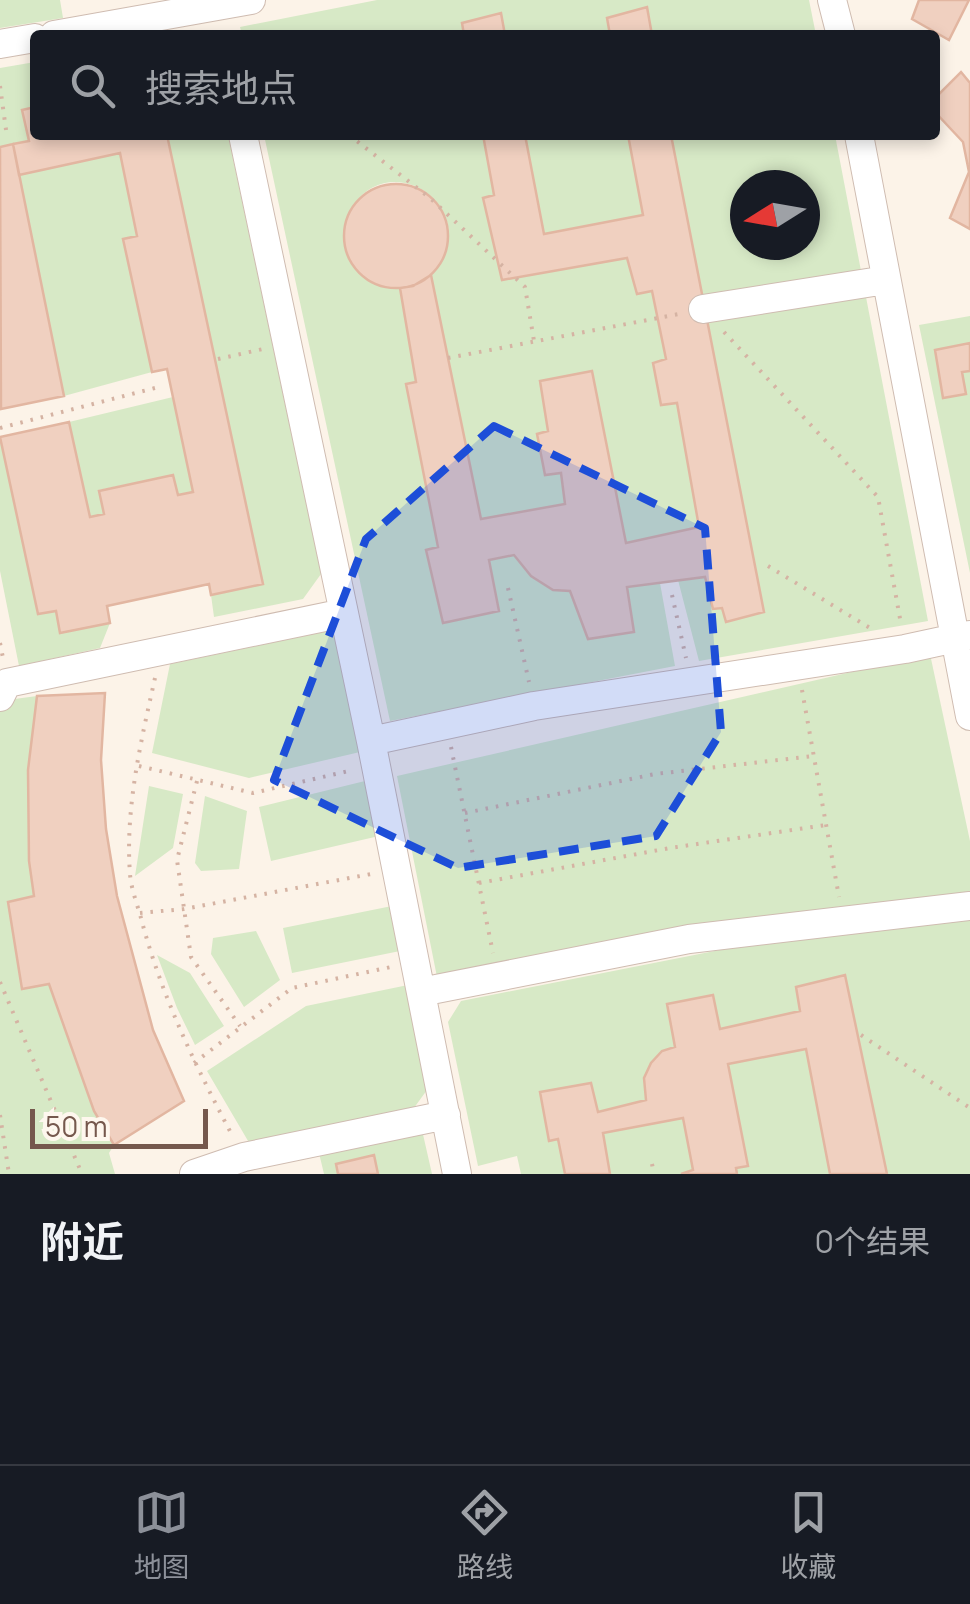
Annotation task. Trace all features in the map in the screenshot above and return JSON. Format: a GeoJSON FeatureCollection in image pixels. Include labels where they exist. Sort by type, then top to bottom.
{"type":"FeatureCollection","features":[{"type":"Feature","properties":{"kind":"street"},"geometry":{"type":"LineString","coordinates":[[82,30],[251,0]]}},
{"type":"Feature","properties":{"kind":"street"},"geometry":{"type":"LineString","coordinates":[[832,0],[840,30]]}},
{"type":"Feature","properties":{"kind":"street"},"geometry":{"type":"LineString","coordinates":[[216,6],[221,30]]}},
{"type":"Feature","properties":{"kind":"street"},"geometry":{"type":"LineString","coordinates":[[0,44],[30,39]]}},
{"type":"Feature","properties":{"kind":"street"},"geometry":{"type":"LineString","coordinates":[[244,140],[374,752],[457,1174]]}},
{"type":"Feature","properties":{"kind":"street"},"geometry":{"type":"LineString","coordinates":[[861,140],[886,280],[962,636],[970,716]]}},
{"type":"Feature","properties":{"kind":"street"},"geometry":{"type":"LineString","coordinates":[[703,310],[886,280]]}},
{"type":"Feature","properties":{"kind":"street"},"geometry":{"type":"LineString","coordinates":[[0,698],[7,683],[344,613]]}},
{"type":"Feature","properties":{"kind":"street"},"geometry":{"type":"LineString","coordinates":[[374,752],[446,725],[534,706],[905,649],[962,636]]}},
{"type":"Feature","properties":{"kind":"street"},"geometry":{"type":"LineString","coordinates":[[421,992],[689,938],[970,906]]}},
{"type":"Feature","properties":{"kind":"street"},"geometry":{"type":"LineString","coordinates":[[194,1174],[244,1157],[446,1115]]}},
{"type":"Feature","properties":{"kind":"path"},"geometry":{"type":"LineString","coordinates":[[0,86],[7,137]]}},
{"type":"Feature","properties":{"kind":"path"},"geometry":{"type":"LineString","coordinates":[[355,140],[430,198],[525,287],[534,341]]}},
{"type":"Feature","properties":{"kind":"path"},"geometry":{"type":"LineString","coordinates":[[448,358],[703,310],[878,498],[905,649]]}},
{"type":"Feature","properties":{"kind":"path"},"geometry":{"type":"LineString","coordinates":[[218,359],[287,344]]}},
{"type":"Feature","properties":{"kind":"path"},"geometry":{"type":"LineString","coordinates":[[0,428],[159,387]]}},
{"type":"Feature","properties":{"kind":"path"},"geometry":{"type":"LineString","coordinates":[[768,566],[905,649]]}},
{"type":"Feature","properties":{"kind":"path"},"geometry":{"type":"LineString","coordinates":[[508,588],[534,706]]}},
{"type":"Feature","properties":{"kind":"path"},"geometry":{"type":"LineString","coordinates":[[672,595],[692,682]]}},
{"type":"Feature","properties":{"kind":"path"},"geometry":{"type":"LineString","coordinates":[[162,649],[141,739],[130,816],[130,877],[150,951],[194,1063],[244,1157]]}},
{"type":"Feature","properties":{"kind":"path"},"geometry":{"type":"LineString","coordinates":[[797,665],[844,921]]}},
{"type":"Feature","properties":{"kind":"path"},"geometry":{"type":"LineString","coordinates":[[446,725],[498,978]]}},
{"type":"Feature","properties":{"kind":"path"},"geometry":{"type":"LineString","coordinates":[[139,766],[253,794],[374,752]]}},
{"type":"Feature","properties":{"kind":"path"},"geometry":{"type":"LineString","coordinates":[[464,813],[655,774],[814,756]]}},
{"type":"Feature","properties":{"kind":"path"},"geometry":{"type":"LineString","coordinates":[[197,781],[177,860],[191,957],[240,1026]]}},
{"type":"Feature","properties":{"kind":"path"},"geometry":{"type":"LineString","coordinates":[[478,883],[826,825]]}},
{"type":"Feature","properties":{"kind":"path"},"geometry":{"type":"LineString","coordinates":[[140,914],[397,869]]}},
{"type":"Feature","properties":{"kind":"path"},"geometry":{"type":"LineString","coordinates":[[194,1063],[292,988],[415,962]]}},
{"type":"Feature","properties":{"kind":"path"},"geometry":{"type":"LineString","coordinates":[[0,982],[82,1174]]}},
{"type":"Feature","properties":{"kind":"path"},"geometry":{"type":"LineString","coordinates":[[861,1035],[970,1108]]}},
{"type":"Feature","properties":{"kind":"path"},"geometry":{"type":"LineString","coordinates":[[0,1115],[9,1174]]}},
{"type":"Feature","properties":{"kind":"path"},"geometry":{"type":"LineString","coordinates":[[652,1164],[654,1174]]}},
{"type":"Feature","properties":{"kind":"highlighted area"},"geometry":{"type":"Polygon","coordinates":[[[494,426],[705,528],[721,732],[656,836],[458,868],[274,780],[366,539],[494,426]]]}},
{"type":"Feature","properties":{"kind":"green space"},"geometry":{"type":"Polygon","coordinates":[[[0,0],[60,0],[63,18],[0,28],[0,0]]]}},
{"type":"Feature","properties":{"kind":"green space"},"geometry":{"type":"Polygon","coordinates":[[[377,0],[809,0],[815,30],[651,30],[646,7],[607,18],[609,30],[504,30],[500,13],[462,23],[463,30],[240,27],[377,0]]]}},
{"type":"Feature","properties":{"kind":"green space"},"geometry":{"type":"Polygon","coordinates":[[[30,63],[30,108],[22,110],[29,141],[0,147],[0,68],[30,63]]]}},
{"type":"Feature","properties":{"kind":"green space"},"geometry":{"type":"Polygon","coordinates":[[[168,140],[229,140],[321,574],[303,599],[214,617],[211,595],[263,583],[168,140]]]}},
{"type":"Feature","properties":{"kind":"green space"},"geometry":{"type":"Polygon","coordinates":[[[265,140],[484,140],[494,195],[483,198],[502,279],[627,258],[637,294],[652,291],[666,359],[654,364],[661,404],[677,403],[699,527],[626,543],[592,371],[540,382],[548,431],[537,435],[545,475],[561,473],[565,504],[481,519],[431,275],[444,256],[448,241],[444,213],[434,199],[415,186],[390,182],[369,190],[354,205],[346,224],[346,246],[354,265],[372,280],[400,288],[416,382],[406,384],[438,547],[426,550],[443,623],[499,611],[489,560],[514,555],[538,580],[570,591],[588,639],[634,632],[627,587],[660,583],[675,666],[390,721],[265,140]]]}},
{"type":"Feature","properties":{"kind":"green space"},"geometry":{"type":"Polygon","coordinates":[[[526,140],[629,140],[643,215],[544,234],[526,140]]]}},
{"type":"Feature","properties":{"kind":"green space"},"geometry":{"type":"Polygon","coordinates":[[[672,140],[836,140],[928,621],[699,661],[678,580],[705,577],[713,608],[722,608],[726,621],[763,612],[672,140]]]}},
{"type":"Feature","properties":{"kind":"green space"},"geometry":{"type":"Polygon","coordinates":[[[120,153],[137,236],[124,239],[152,372],[64,396],[19,175],[120,153]]]}},
{"type":"Feature","properties":{"kind":"green space"},"geometry":{"type":"Polygon","coordinates":[[[970,316],[970,343],[935,351],[944,397],[962,372],[970,371],[970,573],[919,325],[970,316]]]}},
{"type":"Feature","properties":{"kind":"green space"},"geometry":{"type":"Polygon","coordinates":[[[173,397],[193,492],[178,495],[172,475],[99,490],[104,514],[90,517],[69,422],[173,397]]]}},
{"type":"Feature","properties":{"kind":"green space"},"geometry":{"type":"Polygon","coordinates":[[[0,437],[38,614],[56,611],[61,633],[110,623],[100,648],[19,666],[0,571],[0,437]]]}},
{"type":"Feature","properties":{"kind":"green space"},"geometry":{"type":"Polygon","coordinates":[[[333,630],[360,752],[249,778],[152,753],[170,664],[333,630]]]}},
{"type":"Feature","properties":{"kind":"green space"},"geometry":{"type":"Polygon","coordinates":[[[930,654],[970,841],[970,893],[437,977],[397,776],[930,654]]]}},
{"type":"Feature","properties":{"kind":"green space"},"geometry":{"type":"Polygon","coordinates":[[[0,687],[7,700],[37,696],[29,796],[34,896],[8,903],[22,989],[49,984],[94,1111],[114,1145],[109,1153],[115,1174],[0,1174],[0,687]]]}},
{"type":"Feature","properties":{"kind":"green space"},"geometry":{"type":"Polygon","coordinates":[[[365,781],[379,836],[271,861],[259,807],[365,781]]]}},
{"type":"Feature","properties":{"kind":"green space"},"geometry":{"type":"Polygon","coordinates":[[[149,786],[183,794],[173,848],[135,876],[149,786]]]}},
{"type":"Feature","properties":{"kind":"green space"},"geometry":{"type":"Polygon","coordinates":[[[205,796],[247,811],[239,869],[201,871],[195,863],[205,796]]]}},
{"type":"Feature","properties":{"kind":"green space"},"geometry":{"type":"Polygon","coordinates":[[[392,906],[400,951],[292,973],[283,928],[392,906]]]}},
{"type":"Feature","properties":{"kind":"green space"},"geometry":{"type":"Polygon","coordinates":[[[970,916],[970,1174],[887,1174],[845,975],[796,987],[800,1011],[720,1029],[713,995],[667,1004],[675,1047],[659,1055],[650,1067],[646,1100],[598,1112],[590,1083],[540,1092],[558,1139],[565,1174],[521,1174],[517,1156],[478,1166],[448,1022],[461,1001],[816,931],[970,916]]]}},
{"type":"Feature","properties":{"kind":"green space"},"geometry":{"type":"Polygon","coordinates":[[[256,931],[280,980],[244,1007],[211,954],[213,938],[256,931]]]}},
{"type":"Feature","properties":{"kind":"green space"},"geometry":{"type":"Polygon","coordinates":[[[157,955],[190,973],[224,1026],[195,1045],[177,1008],[157,955]]]}},
{"type":"Feature","properties":{"kind":"green space"},"geometry":{"type":"Polygon","coordinates":[[[408,985],[427,1090],[411,1112],[251,1146],[207,1071],[306,1006],[408,985]]]}},
{"type":"Feature","properties":{"kind":"green space"},"geometry":{"type":"Polygon","coordinates":[[[806,1049],[830,1174],[737,1174],[736,1168],[748,1165],[728,1064],[806,1049]]]}},
{"type":"Feature","properties":{"kind":"green space"},"geometry":{"type":"Polygon","coordinates":[[[683,1118],[693,1170],[681,1174],[610,1174],[603,1133],[683,1118]]]}},
{"type":"Feature","properties":{"kind":"green space"},"geometry":{"type":"Polygon","coordinates":[[[422,1130],[432,1174],[378,1174],[373,1155],[337,1164],[338,1174],[324,1174],[319,1153],[422,1130]]]}},
{"type":"Feature","properties":{"kind":"building"},"geometry":{"type":"Polygon","coordinates":[[[919,0],[969,0],[949,40],[940,35],[940,30],[931,30],[912,19],[919,0]]]}},
{"type":"Feature","properties":{"kind":"building"},"geometry":{"type":"Polygon","coordinates":[[[647,7],[651,30],[609,30],[607,18],[647,7]]]}},
{"type":"Feature","properties":{"kind":"building"},"geometry":{"type":"Polygon","coordinates":[[[501,13],[504,30],[463,30],[462,23],[501,13]]]}},
{"type":"Feature","properties":{"kind":"building"},"geometry":{"type":"Polygon","coordinates":[[[961,72],[970,83],[970,229],[950,218],[969,172],[963,142],[940,117],[940,93],[961,72]]]}},
{"type":"Feature","properties":{"kind":"building"},"geometry":{"type":"Polygon","coordinates":[[[30,108],[30,140],[168,140],[263,584],[211,595],[209,584],[107,606],[110,623],[60,633],[56,611],[38,614],[0,437],[69,422],[90,517],[104,514],[99,491],[173,475],[178,495],[193,492],[167,369],[152,372],[123,239],[137,236],[120,153],[19,175],[13,144],[29,141],[22,110],[30,108]]]}},
{"type":"Feature","properties":{"kind":"building"},"geometry":{"type":"Polygon","coordinates":[[[484,140],[526,140],[544,234],[643,215],[629,140],[672,140],[764,612],[726,622],[722,608],[713,609],[705,577],[627,587],[634,632],[588,639],[570,591],[553,590],[531,576],[514,555],[489,560],[499,611],[443,623],[426,550],[438,547],[406,384],[416,382],[400,288],[413,286],[431,275],[481,519],[565,504],[561,473],[545,475],[537,434],[548,431],[540,381],[592,371],[626,543],[699,527],[677,403],[661,405],[653,363],[666,359],[652,291],[637,294],[627,258],[502,280],[483,198],[494,195],[484,140]]]}},
{"type":"Feature","properties":{"kind":"building"},"geometry":{"type":"Polygon","coordinates":[[[13,144],[64,396],[1,409],[0,147],[13,144]]]}},
{"type":"Feature","properties":{"kind":"building"},"geometry":{"type":"Polygon","coordinates":[[[396,184],[416,188],[433,199],[444,216],[448,236],[444,256],[433,273],[416,284],[396,288],[376,284],[359,273],[348,256],[344,236],[348,216],[359,199],[376,188],[396,184]]]}},
{"type":"Feature","properties":{"kind":"building"},"geometry":{"type":"Polygon","coordinates":[[[970,343],[970,371],[962,372],[966,394],[943,398],[935,350],[970,343]]]}},
{"type":"Feature","properties":{"kind":"building"},"geometry":{"type":"Polygon","coordinates":[[[105,693],[101,760],[106,829],[117,896],[153,1030],[184,1101],[114,1145],[94,1111],[49,984],[22,989],[8,902],[34,896],[29,861],[28,770],[37,696],[105,693]]]}},
{"type":"Feature","properties":{"kind":"building"},"geometry":{"type":"Polygon","coordinates":[[[845,975],[887,1174],[830,1174],[806,1049],[728,1064],[748,1166],[736,1168],[737,1174],[681,1174],[693,1170],[683,1118],[603,1133],[610,1174],[565,1174],[558,1139],[549,1141],[540,1092],[591,1083],[598,1112],[646,1100],[644,1078],[651,1063],[662,1051],[675,1047],[667,1004],[713,995],[720,1029],[800,1011],[796,987],[845,975]]]}},
{"type":"Feature","properties":{"kind":"building"},"geometry":{"type":"Polygon","coordinates":[[[374,1155],[378,1174],[338,1174],[336,1164],[374,1155]]]}}]}
